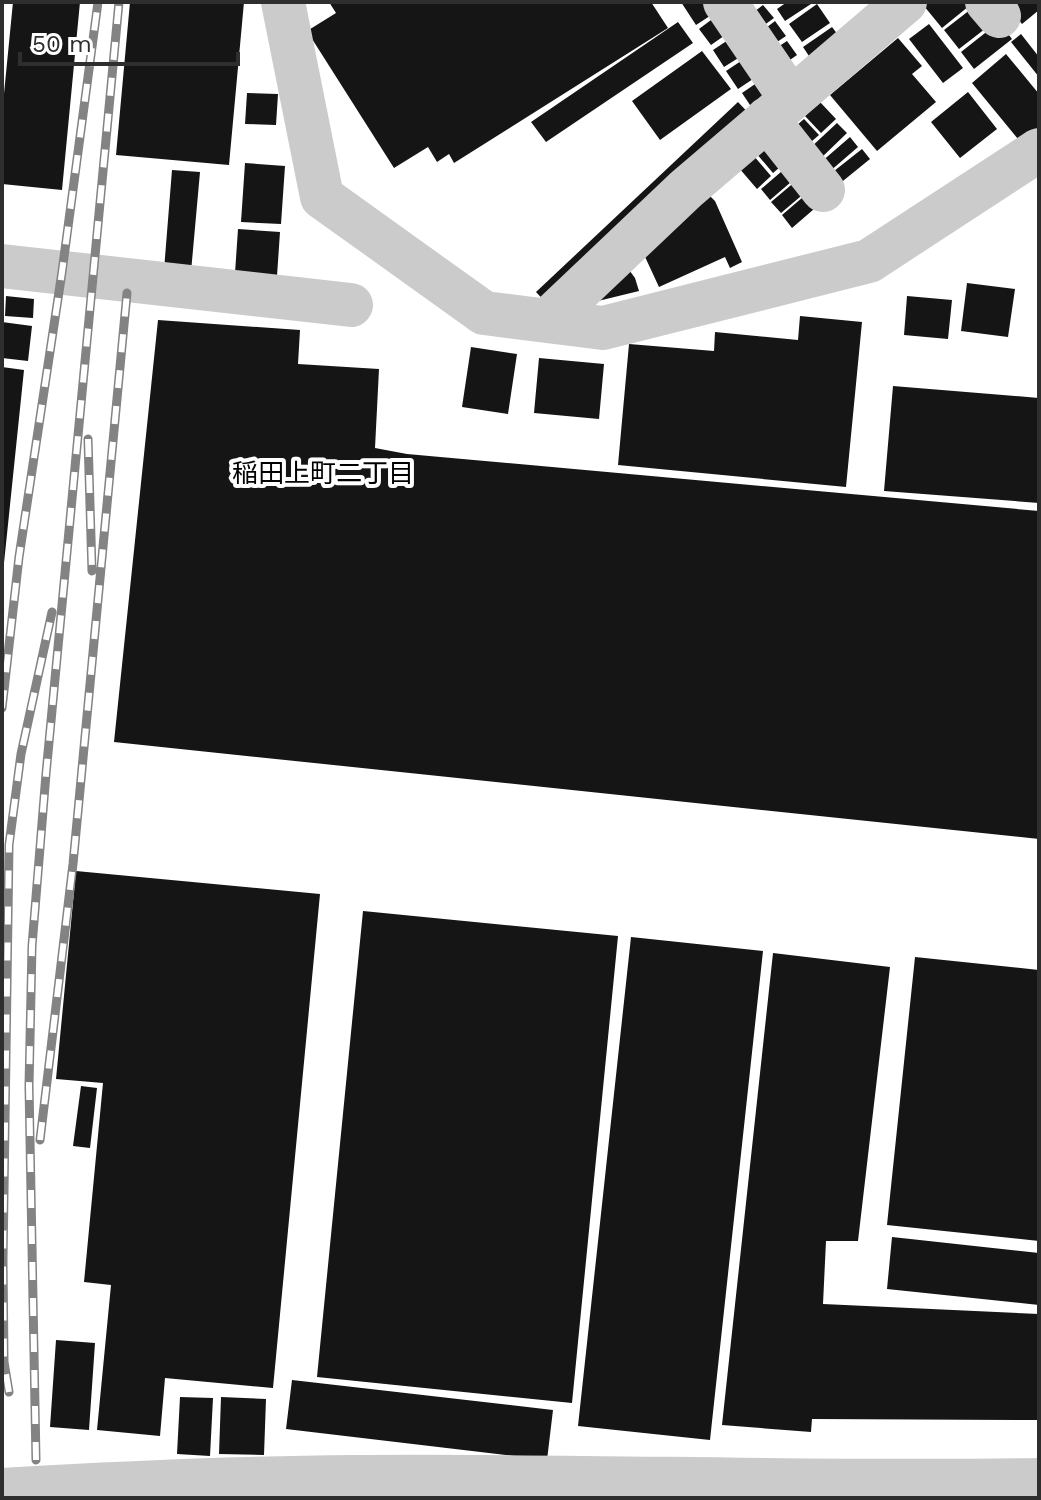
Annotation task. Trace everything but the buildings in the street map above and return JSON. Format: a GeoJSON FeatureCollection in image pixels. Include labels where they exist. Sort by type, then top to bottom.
{"type":"FeatureCollection","features":[{"type":"Feature","properties":{"kind":"street"},"geometry":{"type":"LineString","coordinates":[[283,2],[322,197],[484,313],[603,328],[869,261],[1039,150]]}},
{"type":"Feature","properties":{"kind":"street"},"geometry":{"type":"LineString","coordinates":[[725,2],[823,190]]}},
{"type":"Feature","properties":{"kind":"street"},"geometry":{"type":"LineString","coordinates":[[549,319],[686,189],[779,109],[861,17],[905,2]]}},
{"type":"Feature","properties":{"kind":"street"},"geometry":{"type":"LineString","coordinates":[[2,266],[351,305]]}},
{"type":"Feature","properties":{"kind":"street"},"geometry":{"type":"LineString","coordinates":[[2,1490],[52,1492],[354,1477],[910,1482],[1039,1480]]}},
{"type":"Feature","properties":{"kind":"railway"},"geometry":{"type":"LineString","coordinates":[[2,708],[19,557],[62,272],[98,2]]}},
{"type":"Feature","properties":{"kind":"railway"},"geometry":{"type":"LineString","coordinates":[[36,1460],[29,1086],[32,946],[119,2]]}},
{"type":"Feature","properties":{"kind":"railway"},"geometry":{"type":"LineString","coordinates":[[40,1140],[73,864],[127,293]]}},
{"type":"Feature","properties":{"kind":"railway"},"geometry":{"type":"LineString","coordinates":[[88,439],[92,571]]}},
{"type":"Feature","properties":{"kind":"railway"},"geometry":{"type":"LineString","coordinates":[[9,1392],[4,1362],[3,1260],[9,845],[21,754],[52,612]]}},
{"type":"Feature","properties":{"kind":"district","name":"稲田上町二丁目"},"geometry":{"type":"Point","coordinates":[323,473]}}]}
